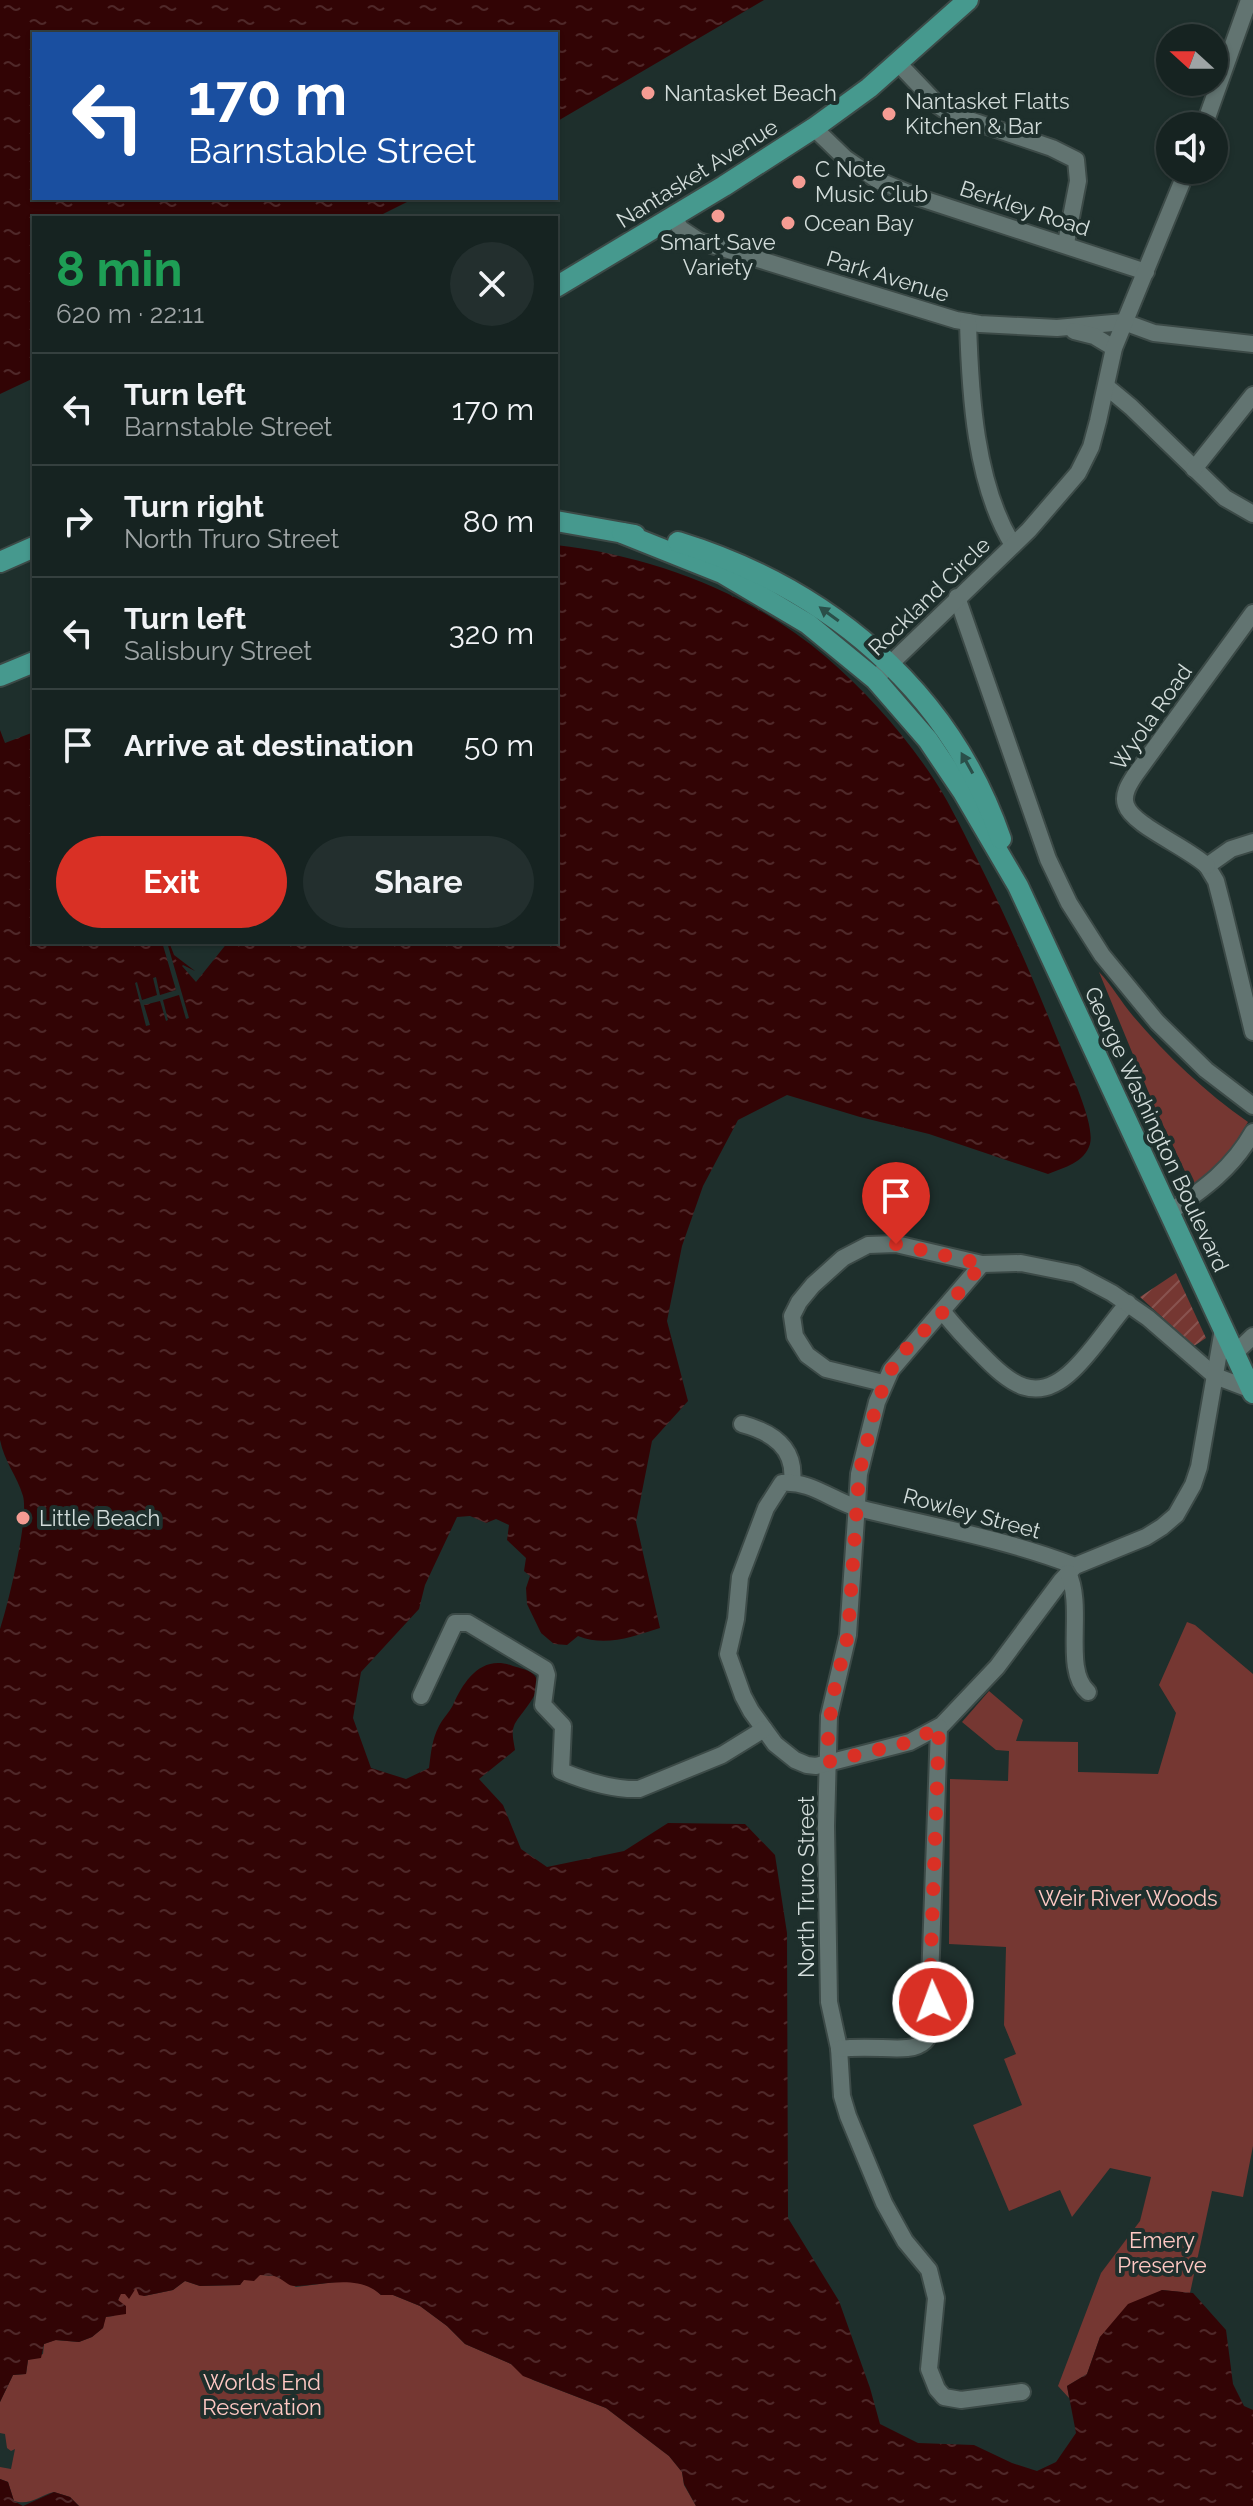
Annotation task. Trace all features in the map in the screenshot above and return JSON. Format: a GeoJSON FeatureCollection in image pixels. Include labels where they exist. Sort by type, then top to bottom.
{"type":"FeatureCollection","features":[{"type":"Feature","properties":{"kind":"main road","name":"Nantasket Avenue"},"geometry":{"type":"LineString","coordinates":[[558,286],[814,128],[869,88],[968,0]]}},
{"type":"Feature","properties":{"kind":"main road","name":"George Washington Boulevard"},"geometry":{"type":"LineString","coordinates":[[558,521],[622,533],[722,573],[758,592],[882,672],[931,711],[956,745],[991,812],[1018,886],[1252,1392]]}},
{"type":"Feature","properties":{"kind":"main road"},"geometry":{"type":"LineString","coordinates":[[0,562],[32,548]]}},
{"type":"Feature","properties":{"kind":"main road"},"geometry":{"type":"LineString","coordinates":[[0,676],[32,663]]}},
{"type":"Feature","properties":{"kind":"street"},"geometry":{"type":"LineString","coordinates":[[1209,112],[1249,0]]}},
{"type":"Feature","properties":{"kind":"street"},"geometry":{"type":"LineString","coordinates":[[898,63],[949,113],[1060,151],[1076,160],[1078,181],[1066,243]]}},
{"type":"Feature","properties":{"kind":"street","name":"Berkley Road"},"geometry":{"type":"LineString","coordinates":[[814,128],[845,158],[877,180],[920,198],[1066,243],[1146,272]]}},
{"type":"Feature","properties":{"kind":"street","name":"Rockland Circle"},"geometry":{"type":"LineString","coordinates":[[882,672],[1046,513],[1078,473],[1091,447],[1114,348],[1181,184]]}},
{"type":"Feature","properties":{"kind":"street","name":"Park Avenue"},"geometry":{"type":"LineString","coordinates":[[673,217],[681,229],[699,241],[968,322],[1057,328],[1094,336],[1114,348]]}},
{"type":"Feature","properties":{"kind":"street","name":"Rockland Circle"},"geometry":{"type":"LineString","coordinates":[[968,322],[980,454],[999,518],[1013,545]]}},
{"type":"Feature","properties":{"kind":"street","name":"Park Avenue"},"geometry":{"type":"LineString","coordinates":[[1057,328],[1124,322],[1154,333],[1253,344]]}},
{"type":"Feature","properties":{"kind":"street"},"geometry":{"type":"LineString","coordinates":[[1107,387],[1225,498],[1253,514]]}},
{"type":"Feature","properties":{"kind":"street"},"geometry":{"type":"LineString","coordinates":[[1194,469],[1253,395]]}},
{"type":"Feature","properties":{"kind":"street"},"geometry":{"type":"LineString","coordinates":[[957,597],[1048,859],[1080,922],[1102,955],[1157,1022],[1206,1070],[1253,1106]]}},
{"type":"Feature","properties":{"kind":"street","name":"Wyola Road"},"geometry":{"type":"LineString","coordinates":[[1207,866],[1135,817],[1126,806],[1125,797],[1135,775],[1253,613]]}},
{"type":"Feature","properties":{"kind":"street"},"geometry":{"type":"LineString","coordinates":[[1253,842],[1231,849],[1207,866],[1216,881],[1253,1032]]}},
{"type":"Feature","properties":{"kind":"street"},"geometry":{"type":"LineString","coordinates":[[1170,1212],[1218,1178],[1243,1150],[1253,1132]]}},
{"type":"Feature","properties":{"kind":"street"},"geometry":{"type":"LineString","coordinates":[[883,1383],[826,1369],[807,1355],[795,1336],[792,1316],[806,1293],[843,1258],[868,1245],[896,1244],[982,1264],[1021,1263],[1076,1274],[1128,1303],[1171,1335],[1215,1376],[1252,1392]]}},
{"type":"Feature","properties":{"kind":"street","name":"North Truro Street"},"geometry":{"type":"LineString","coordinates":[[982,1264],[943,1312],[907,1348],[883,1383],[865,1442],[855,1507],[848,1635],[833,1695],[828,1736],[829,2002],[839,2049],[842,2096],[861,2149],[898,2228],[929,2270],[936,2298],[929,2369],[937,2389],[944,2397],[961,2400],[1022,2392]]}},
{"type":"Feature","properties":{"kind":"street"},"geometry":{"type":"LineString","coordinates":[[943,1312],[996,1370],[1009,1381],[1032,1390],[1046,1388],[1072,1371],[1101,1340],[1128,1303]]}},
{"type":"Feature","properties":{"kind":"street"},"geometry":{"type":"LineString","coordinates":[[742,1424],[761,1431],[783,1445],[794,1467],[792,1482],[782,1483],[766,1508],[740,1577],[736,1619],[728,1654],[743,1696],[775,1744],[795,1760],[816,1766],[910,1742],[939,1727],[997,1667],[1072,1570],[1146,1537],[1176,1515],[1199,1467],[1223,1329]]}},
{"type":"Feature","properties":{"kind":"street"},"geometry":{"type":"LineString","coordinates":[[1235,1353],[1253,1336]]}},
{"type":"Feature","properties":{"kind":"street","name":"Rowley Street"},"geometry":{"type":"LineString","coordinates":[[792,1482],[829,1494],[855,1507],[992,1541],[1072,1570]]}},
{"type":"Feature","properties":{"kind":"street"},"geometry":{"type":"LineString","coordinates":[[1072,1570],[1076,1616],[1075,1668],[1079,1683],[1088,1692]]}},
{"type":"Feature","properties":{"kind":"street"},"geometry":{"type":"LineString","coordinates":[[421,1696],[455,1623],[468,1623],[545,1669],[545,1708],[563,1726],[561,1771],[609,1786],[639,1789],[722,1755],[764,1729]]}},
{"type":"Feature","properties":{"kind":"street"},"geometry":{"type":"LineString","coordinates":[[839,2049],[909,2047],[922,2044],[931,2034],[934,2020],[930,1981],[939,1727]]}},
{"type":"Feature","properties":{"kind":"green space"},"geometry":{"type":"Polygon","coordinates":[[[1099,972],[1133,1016],[1173,1059],[1248,1122],[1225,1160],[1192,1186],[1155,1108],[1099,972]]]}},
{"type":"Feature","properties":{"kind":"green space"},"geometry":{"type":"Polygon","coordinates":[[[1176,1273],[1206,1338],[1194,1346],[1140,1297],[1176,1273]]]}},
{"type":"Feature","properties":{"kind":"green space","name":"Weir River Woods"},"geometry":{"type":"Polygon","coordinates":[[[1187,1622],[1195,1625],[1253,1674],[1253,2146],[1243,2197],[1212,2191],[1190,2293],[1162,2290],[1100,2337],[1087,2374],[1067,2386],[1069,2398],[1058,2386],[1101,2273],[1140,2221],[1151,2177],[1110,2168],[1072,2217],[1060,2190],[1009,2211],[973,2125],[1022,2105],[1004,2059],[1016,2054],[1004,2025],[1006,1947],[949,1944],[950,1779],[1008,1781],[1009,1751],[996,1750],[962,1722],[989,1691],[1023,1720],[1016,1741],[1078,1742],[1078,1772],[1158,1774],[1176,1713],[1159,1685],[1187,1622]]]}},
{"type":"Feature","properties":{"kind":"green space","name":"Worlds End Reservation"},"geometry":{"type":"Polygon","coordinates":[[[260,2275],[276,2276],[296,2287],[351,2280],[372,2287],[381,2295],[393,2295],[420,2306],[465,2344],[511,2364],[533,2380],[606,2408],[669,2456],[682,2472],[684,2485],[696,2506],[79,2506],[70,2497],[54,2492],[29,2501],[14,2501],[8,2482],[0,2479],[0,2467],[11,2469],[15,2449],[11,2451],[7,2448],[5,2434],[0,2433],[0,2402],[13,2375],[26,2374],[28,2360],[43,2354],[44,2344],[55,2340],[79,2342],[92,2337],[103,2328],[105,2317],[114,2316],[120,2294],[136,2287],[144,2296],[173,2290],[185,2281],[200,2286],[240,2285],[244,2279],[260,2275]]]}},
{"type":"Feature","properties":{"kind":"water"},"geometry":{"type":"Polygon","coordinates":[[[0,0],[764,0],[558,121],[558,32],[32,32],[32,200],[411,200],[379,216],[32,216],[32,379],[0,394],[0,0]]]}},
{"type":"Feature","properties":{"kind":"water"},"geometry":{"type":"Polygon","coordinates":[[[558,545],[592,550],[664,568],[733,596],[766,614],[797,634],[840,670],[904,738],[934,780],[989,883],[1034,982],[1086,1113],[1091,1136],[1087,1150],[1079,1160],[1048,1174],[929,1134],[787,1095],[738,1120],[703,1186],[682,1246],[667,1321],[688,1401],[652,1441],[636,1522],[660,1628],[619,1640],[598,1641],[578,1636],[567,1645],[554,1644],[541,1633],[527,1604],[526,1588],[530,1576],[524,1571],[526,1558],[507,1540],[509,1525],[496,1519],[486,1523],[470,1516],[457,1517],[425,1585],[419,1609],[361,1672],[353,1718],[371,1768],[406,1779],[429,1768],[439,1726],[476,1672],[483,1666],[502,1663],[525,1670],[535,1676],[537,1689],[514,1726],[515,1750],[479,1779],[503,1805],[521,1849],[547,1867],[624,1851],[668,1823],[745,1824],[775,1855],[787,1933],[788,2218],[839,2301],[880,2424],[918,2443],[974,2445],[1037,2471],[1056,2462],[1076,2433],[1067,2386],[1087,2374],[1100,2337],[1128,2304],[1162,2290],[1193,2293],[1226,2330],[1233,2384],[1244,2406],[1253,2410],[1253,2506],[696,2506],[684,2484],[682,2472],[669,2456],[606,2408],[523,2376],[511,2364],[465,2344],[420,2306],[393,2295],[381,2295],[363,2285],[341,2282],[294,2286],[268,2275],[260,2275],[254,2281],[244,2280],[240,2285],[200,2286],[185,2281],[173,2290],[144,2296],[139,2295],[136,2288],[129,2299],[121,2294],[118,2300],[126,2306],[126,2314],[106,2317],[103,2328],[79,2342],[56,2340],[44,2344],[41,2358],[28,2360],[26,2374],[13,2375],[0,2402],[0,1629],[17,1562],[24,1507],[23,1496],[0,1440],[0,730],[5,743],[32,733],[32,944],[177,944],[193,957],[203,944],[558,944],[558,545]]]}},
{"type":"Feature","properties":{"kind":"water"},"geometry":{"type":"Polygon","coordinates":[[[0,2479],[8,2482],[14,2501],[23,2506],[0,2506],[0,2479]]]}},
{"type":"Feature","properties":{"kind":"water"},"geometry":{"type":"Polygon","coordinates":[[[54,2492],[70,2497],[79,2506],[23,2506],[54,2492]]]}},
{"type":"Feature","properties":{"kind":"pier"},"geometry":{"type":"Polygon","coordinates":[[[163,944],[168,944],[189,1018],[186,1019],[179,995],[163,1000],[166,1021],[160,1001],[144,1005],[150,1025],[146,1026],[135,983],[142,1000],[157,995],[153,978],[156,977],[160,995],[176,990],[163,944]]]}},
{"type":"Feature","properties":{"kind":"pier"},"geometry":{"type":"Polygon","coordinates":[[[170,944],[184,944],[193,951],[198,944],[226,944],[196,982],[182,966],[195,971],[174,955],[170,944]]]}},
{"type":"Feature","properties":{"kind":"place","name":"Nantasket Beach"},"geometry":{"type":"Point","coordinates":[648,93]}},
{"type":"Feature","properties":{"kind":"place","name":"Nantasket Flatts Kitchen & Bar"},"geometry":{"type":"Point","coordinates":[889,114]}},
{"type":"Feature","properties":{"kind":"place","name":"C Note Music Club"},"geometry":{"type":"Point","coordinates":[799,182]}},
{"type":"Feature","properties":{"kind":"place","name":"Smart Save Variety"},"geometry":{"type":"Point","coordinates":[718,216]}},
{"type":"Feature","properties":{"kind":"place","name":"Ocean Bay"},"geometry":{"type":"Point","coordinates":[788,223]}},
{"type":"Feature","properties":{"kind":"place","name":"Little Beach"},"geometry":{"type":"Point","coordinates":[23,1518]}},
{"type":"Feature","properties":{"kind":"route"},"geometry":{"type":"LineString","coordinates":[[896,1244],[982,1264],[943,1312],[907,1348],[883,1383],[877,1402],[859,1474],[848,1635],[829,1716],[828,1762],[888,1749],[925,1737],[939,1727],[930,1981],[933,2002]]}},
{"type":"Feature","properties":{"kind":"park label","name":"Emery Preserve"},"geometry":{"type":"Point","coordinates":[1162,2252]}}]}
